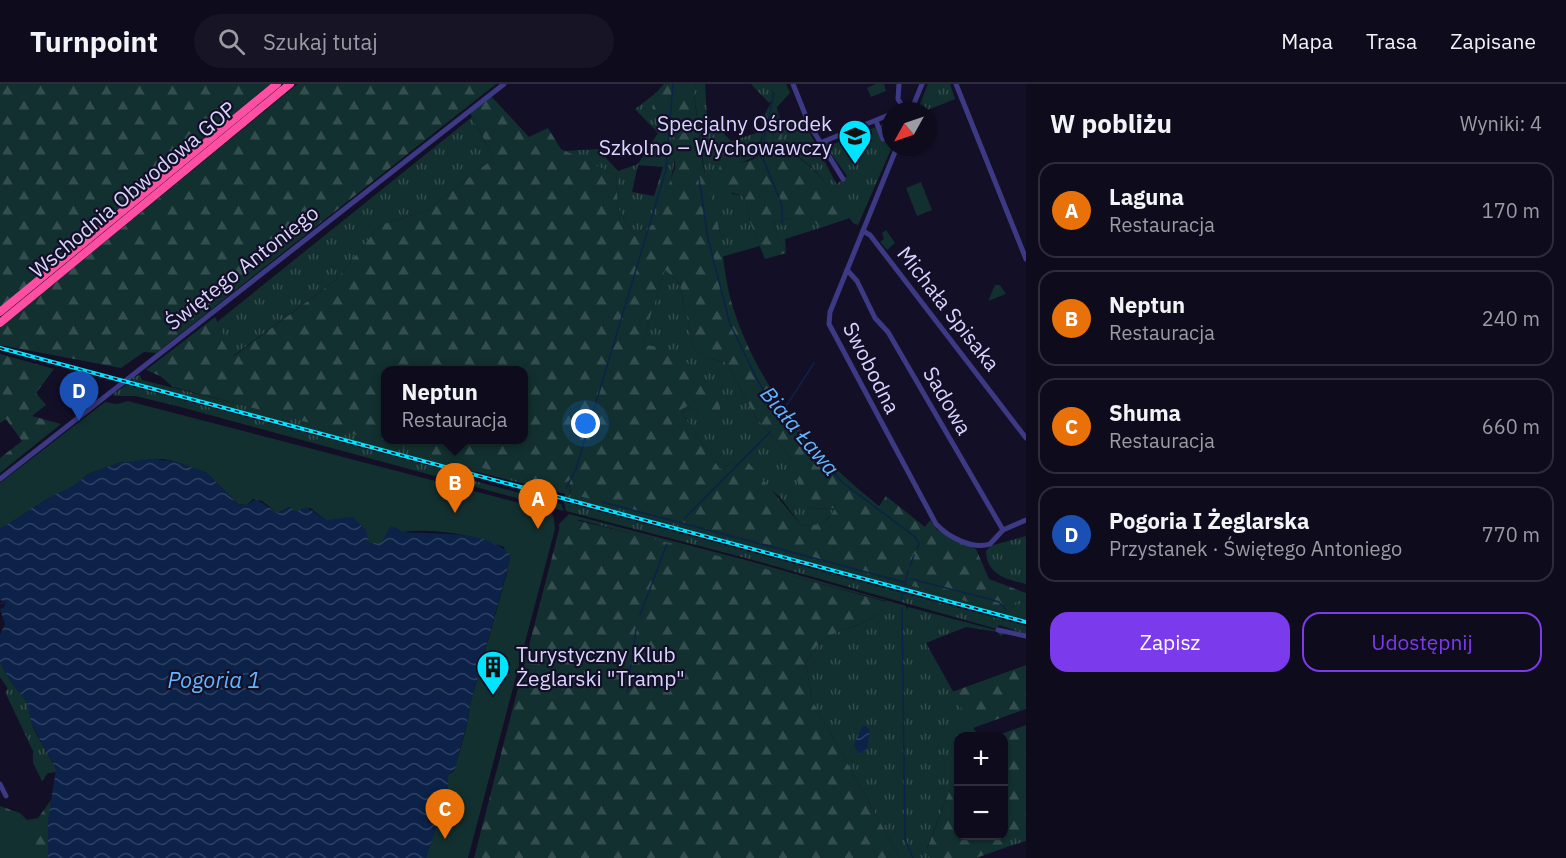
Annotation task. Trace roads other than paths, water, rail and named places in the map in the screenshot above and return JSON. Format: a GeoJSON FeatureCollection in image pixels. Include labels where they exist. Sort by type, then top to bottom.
{"type":"FeatureCollection","features":[{"type":"Feature","properties":{"kind":"highway","name":"Wschodnia Obwodowa GOP"},"geometry":{"type":"LineString","coordinates":[[0,312],[277,84]]}},
{"type":"Feature","properties":{"kind":"highway","name":"Wschodnia Obwodowa GOP"},"geometry":{"type":"LineString","coordinates":[[0,323],[290,84]]}},
{"type":"Feature","properties":{"kind":"street","name":"Świętego Antoniego"},"geometry":{"type":"LineString","coordinates":[[0,479],[504,84]]}},
{"type":"Feature","properties":{"kind":"street"},"geometry":{"type":"LineString","coordinates":[[793,84],[808,124],[843,179]]}},
{"type":"Feature","properties":{"kind":"street"},"geometry":{"type":"LineString","coordinates":[[899,84],[899,102]]}},
{"type":"Feature","properties":{"kind":"street"},"geometry":{"type":"LineString","coordinates":[[915,102],[922,84]]}},
{"type":"Feature","properties":{"kind":"street"},"geometry":{"type":"LineString","coordinates":[[956,84],[1026,259]]}},
{"type":"Feature","properties":{"kind":"street"},"geometry":{"type":"LineString","coordinates":[[820,143],[882,118]]}},
{"type":"Feature","properties":{"kind":"street"},"geometry":{"type":"LineString","coordinates":[[876,121],[882,137]]}},
{"type":"Feature","properties":{"kind":"street","name":"Swobodna"},"geometry":{"type":"LineString","coordinates":[[893,156],[830,312],[830,325],[934,521],[945,532],[974,545],[990,544],[1003,530]]}},
{"type":"Feature","properties":{"kind":"street","name":"Michała Spisaka"},"geometry":{"type":"LineString","coordinates":[[863,231],[870,235],[1026,438]]}},
{"type":"Feature","properties":{"kind":"street","name":"Sadowa"},"geometry":{"type":"LineString","coordinates":[[847,270],[857,281],[875,318],[888,332],[1003,530]]}},
{"type":"Feature","properties":{"kind":"street"},"geometry":{"type":"LineString","coordinates":[[1003,530],[1026,520]]}},
{"type":"Feature","properties":{"kind":"street"},"geometry":{"type":"LineString","coordinates":[[998,630],[1026,636]]}},
{"type":"Feature","properties":{"kind":"street"},"geometry":{"type":"LineString","coordinates":[[0,784],[6,796]]}},
{"type":"Feature","properties":{"kind":"water","name":"Pogoria 1"},"geometry":{"type":"Polygon","coordinates":[[[150,459],[174,461],[207,473],[238,504],[247,505],[256,499],[278,513],[290,507],[295,512],[306,507],[326,520],[353,517],[366,530],[369,543],[381,543],[391,526],[404,532],[476,537],[501,547],[511,556],[455,769],[448,775],[448,792],[426,858],[48,858],[48,820],[56,769],[32,725],[27,702],[11,682],[0,662],[0,635],[5,624],[0,609],[6,602],[0,600],[0,529],[48,498],[75,485],[88,474],[118,463],[150,459]]]}},
{"type":"Feature","properties":{"kind":"water"},"geometry":{"type":"Polygon","coordinates":[[[862,726],[866,726],[870,731],[867,749],[859,754],[854,745],[862,726]]]}},
{"type":"Feature","properties":{"kind":"waterway"},"geometry":{"type":"LineString","coordinates":[[566,488],[576,469],[666,170],[673,84]]}},
{"type":"Feature","properties":{"kind":"waterway"},"geometry":{"type":"LineString","coordinates":[[774,93],[761,154],[782,205],[782,225]]}},
{"type":"Feature","properties":{"kind":"waterway","name":"Biała Ława"},"geometry":{"type":"LineString","coordinates":[[699,178],[708,239],[730,324],[758,381],[773,406],[843,483],[914,536],[919,543],[917,549]]}},
{"type":"Feature","properties":{"kind":"waterway"},"geometry":{"type":"LineString","coordinates":[[781,414],[814,363]]}},
{"type":"Feature","properties":{"kind":"waterway"},"geometry":{"type":"LineString","coordinates":[[685,518],[770,432]]}},
{"type":"Feature","properties":{"kind":"waterway"},"geometry":{"type":"LineString","coordinates":[[602,502],[904,582]]}},
{"type":"Feature","properties":{"kind":"waterway"},"geometry":{"type":"LineString","coordinates":[[640,615],[667,544]]}},
{"type":"Feature","properties":{"kind":"waterway","name":"Biała Ława"},"geometry":{"type":"LineString","coordinates":[[910,566],[914,555]]}},
{"type":"Feature","properties":{"kind":"waterway","name":"Biała Ława"},"geometry":{"type":"LineString","coordinates":[[901,601],[908,571]]}},
{"type":"Feature","properties":{"kind":"waterway"},"geometry":{"type":"LineString","coordinates":[[911,579],[999,602],[1006,610]]}},
{"type":"Feature","properties":{"kind":"waterway"},"geometry":{"type":"LineString","coordinates":[[0,604],[6,601]]}},
{"type":"Feature","properties":{"kind":"waterway","name":"Biała Ława"},"geometry":{"type":"LineString","coordinates":[[902,608],[905,839],[913,858]]}},
{"type":"Feature","properties":{"kind":"waterway"},"geometry":{"type":"LineString","coordinates":[[627,693],[636,629]]}},
{"type":"Feature","properties":{"kind":"railway"},"geometry":{"type":"LineString","coordinates":[[0,348],[1026,622]]}},
{"type":"Feature","properties":{"kind":"place","name":"Specjalny Ośrodek Szkolno – Wychowawczy"},"geometry":{"type":"Point","coordinates":[855,165]}},
{"type":"Feature","properties":{"kind":"place","name":"Pogoria I Żeglarska"},"geometry":{"type":"Point","coordinates":[79,421]}},
{"type":"Feature","properties":{"kind":"place","name":"Neptun"},"geometry":{"type":"Point","coordinates":[455,513]}},
{"type":"Feature","properties":{"kind":"place","name":"Laguna"},"geometry":{"type":"Point","coordinates":[538,529]}},
{"type":"Feature","properties":{"kind":"place","name":"Turystyczny Klub Żeglarski \"Tramp\""},"geometry":{"type":"Point","coordinates":[493,696]}},
{"type":"Feature","properties":{"kind":"place","name":"Shuma"},"geometry":{"type":"Point","coordinates":[445,839]}}]}
